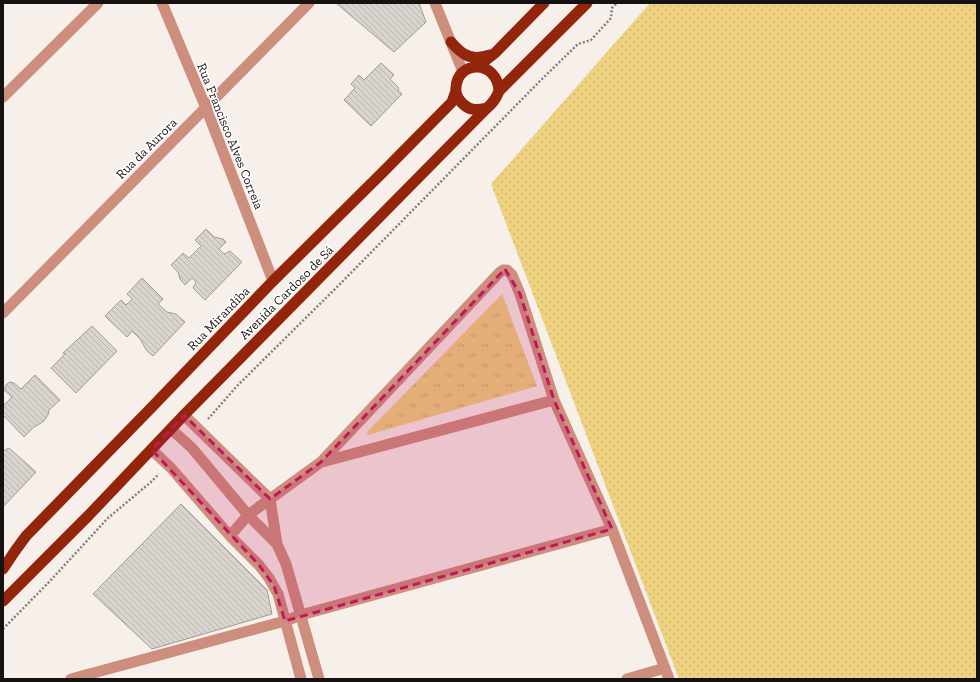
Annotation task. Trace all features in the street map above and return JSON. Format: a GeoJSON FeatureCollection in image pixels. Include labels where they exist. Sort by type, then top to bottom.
{"type":"FeatureCollection","features":[{"type":"Feature","properties":{"kind":"highway"},"geometry":{"type":"LineString","coordinates":[[477,67],[495,53],[544,3]]}},
{"type":"Feature","properties":{"kind":"highway","name":"Avenida Cardoso de Sá"},"geometry":{"type":"LineString","coordinates":[[3,601],[152,450],[184,415],[492,104],[497,98],[498,91],[587,3]]}},
{"type":"Feature","properties":{"kind":"highway"},"geometry":{"type":"LineString","coordinates":[[451,42],[458,51],[473,58],[483,58],[495,53]]}},
{"type":"Feature","properties":{"kind":"highway"},"geometry":{"type":"LineString","coordinates":[[487,108],[473,110],[461,103],[456,91],[456,84],[459,77],[469,68],[484,68],[490,71],[495,77],[498,83],[498,91]]}},
{"type":"Feature","properties":{"kind":"highway","name":"Rua Mirandiba"},"geometry":{"type":"LineString","coordinates":[[3,569],[26,536],[273,281],[452,102],[456,91]]}},
{"type":"Feature","properties":{"kind":"street"},"geometry":{"type":"LineString","coordinates":[[3,97],[98,3]]}},
{"type":"Feature","properties":{"kind":"street","name":"Rua Francisco Alves Correia"},"geometry":{"type":"LineString","coordinates":[[162,3],[206,108],[273,281]]}},
{"type":"Feature","properties":{"kind":"street","name":"Rua da Aurora"},"geometry":{"type":"LineString","coordinates":[[3,313],[309,3]]}},
{"type":"Feature","properties":{"kind":"street"},"geometry":{"type":"LineString","coordinates":[[435,3],[463,72]]}},
{"type":"Feature","properties":{"kind":"street"},"geometry":{"type":"LineString","coordinates":[[230,536],[248,515],[321,462],[500,272],[507,270],[512,275],[520,294],[554,400],[612,529],[667,674],[627,679]]}},
{"type":"Feature","properties":{"kind":"street"},"geometry":{"type":"LineString","coordinates":[[321,462],[554,400]]}},
{"type":"Feature","properties":{"kind":"street"},"geometry":{"type":"LineString","coordinates":[[184,415],[270,499],[277,544],[286,564],[319,679]]}},
{"type":"Feature","properties":{"kind":"street"},"geometry":{"type":"LineString","coordinates":[[171,429],[192,448],[248,515],[277,544]]}},
{"type":"Feature","properties":{"kind":"street"},"geometry":{"type":"LineString","coordinates":[[152,450],[167,464],[230,536],[270,578],[278,594],[300,679]]}},
{"type":"Feature","properties":{"kind":"street"},"geometry":{"type":"LineString","coordinates":[[71,679],[285,621],[301,615],[612,529]]}},
{"type":"Feature","properties":{"kind":"path"},"geometry":{"type":"LineString","coordinates":[[199,430],[237,386],[578,44],[591,40],[611,18],[612,8],[617,3]]}},
{"type":"Feature","properties":{"kind":"path"},"geometry":{"type":"LineString","coordinates":[[3,628],[50,581],[108,518],[151,482],[167,464]]}},
{"type":"Feature","properties":{"kind":"highlighted area"},"geometry":{"type":"Polygon","coordinates":[[[505,269],[520,294],[554,400],[612,529],[285,621],[274,586],[259,565],[152,450],[184,415],[270,499],[321,462],[505,269]]]}},
{"type":"Feature","properties":{"kind":"green space"},"geometry":{"type":"Polygon","coordinates":[[[650,3],[977,3],[977,679],[679,679],[491,184],[650,3]]]}},
{"type":"Feature","properties":{"kind":"green space"},"geometry":{"type":"Polygon","coordinates":[[[502,294],[537,386],[368,435],[368,431],[502,294]]]}},
{"type":"Feature","properties":{"kind":"building"},"geometry":{"type":"Polygon","coordinates":[[[336,3],[419,3],[426,22],[394,52],[336,3]]]}},
{"type":"Feature","properties":{"kind":"building"},"geometry":{"type":"Polygon","coordinates":[[[381,63],[394,75],[390,79],[399,88],[398,90],[402,94],[371,126],[344,100],[355,88],[351,84],[359,75],[364,80],[381,63]]]}},
{"type":"Feature","properties":{"kind":"building"},"geometry":{"type":"Polygon","coordinates":[[[206,229],[214,237],[223,239],[226,242],[219,249],[224,254],[230,251],[242,262],[205,300],[193,288],[196,282],[192,278],[185,285],[180,279],[178,272],[171,265],[183,253],[189,258],[201,246],[195,240],[206,229]]]}},
{"type":"Feature","properties":{"kind":"building"},"geometry":{"type":"Polygon","coordinates":[[[142,278],[163,299],[158,304],[167,312],[176,314],[185,322],[153,356],[146,350],[141,340],[132,331],[127,337],[105,316],[121,300],[126,305],[132,299],[127,294],[142,278]]]}},
{"type":"Feature","properties":{"kind":"building"},"geometry":{"type":"Polygon","coordinates":[[[92,326],[117,351],[76,393],[51,368],[65,354],[63,353],[92,326]]]}},
{"type":"Feature","properties":{"kind":"building"},"geometry":{"type":"Polygon","coordinates":[[[35,375],[60,400],[49,410],[44,421],[34,427],[24,437],[3,415],[3,406],[12,397],[5,391],[5,387],[10,382],[14,383],[21,389],[35,375]]]}},
{"type":"Feature","properties":{"kind":"building"},"geometry":{"type":"Polygon","coordinates":[[[9,448],[36,472],[3,507],[3,451],[9,448]]]}},
{"type":"Feature","properties":{"kind":"building"},"geometry":{"type":"Polygon","coordinates":[[[181,504],[267,590],[272,614],[152,649],[93,594],[181,504]]]}}]}
